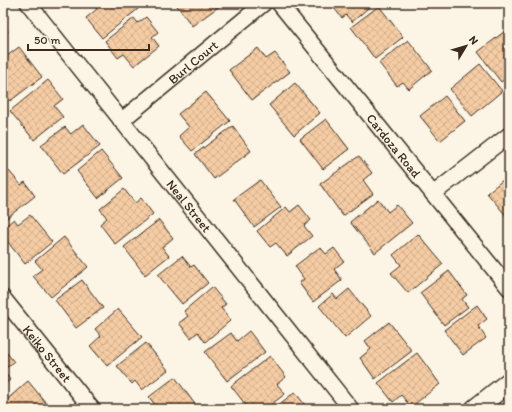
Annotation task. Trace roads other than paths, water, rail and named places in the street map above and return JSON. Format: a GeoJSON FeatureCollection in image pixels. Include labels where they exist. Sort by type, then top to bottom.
{"type":"FeatureCollection","features":[{"type":"Feature","properties":{"kind":"street","name":"Neal Street"},"geometry":{"type":"LineString","coordinates":[[28,3],[351,409]]}},
{"type":"Feature","properties":{"kind":"street","name":"Burl Court"},"geometry":{"type":"LineString","coordinates":[[121,121],[264,3]]}},
{"type":"Feature","properties":{"kind":"street","name":"Cardoza Road"},"geometry":{"type":"LineString","coordinates":[[279,3],[509,288]]}},
{"type":"Feature","properties":{"kind":"street"},"geometry":{"type":"LineString","coordinates":[[434,194],[509,135]]}},
{"type":"Feature","properties":{"kind":"street","name":"Keiko Street"},"geometry":{"type":"LineString","coordinates":[[3,298],[92,409]]}},
{"type":"Feature","properties":{"kind":"street"},"geometry":{"type":"LineString","coordinates":[[475,409],[509,382]]}}]}
